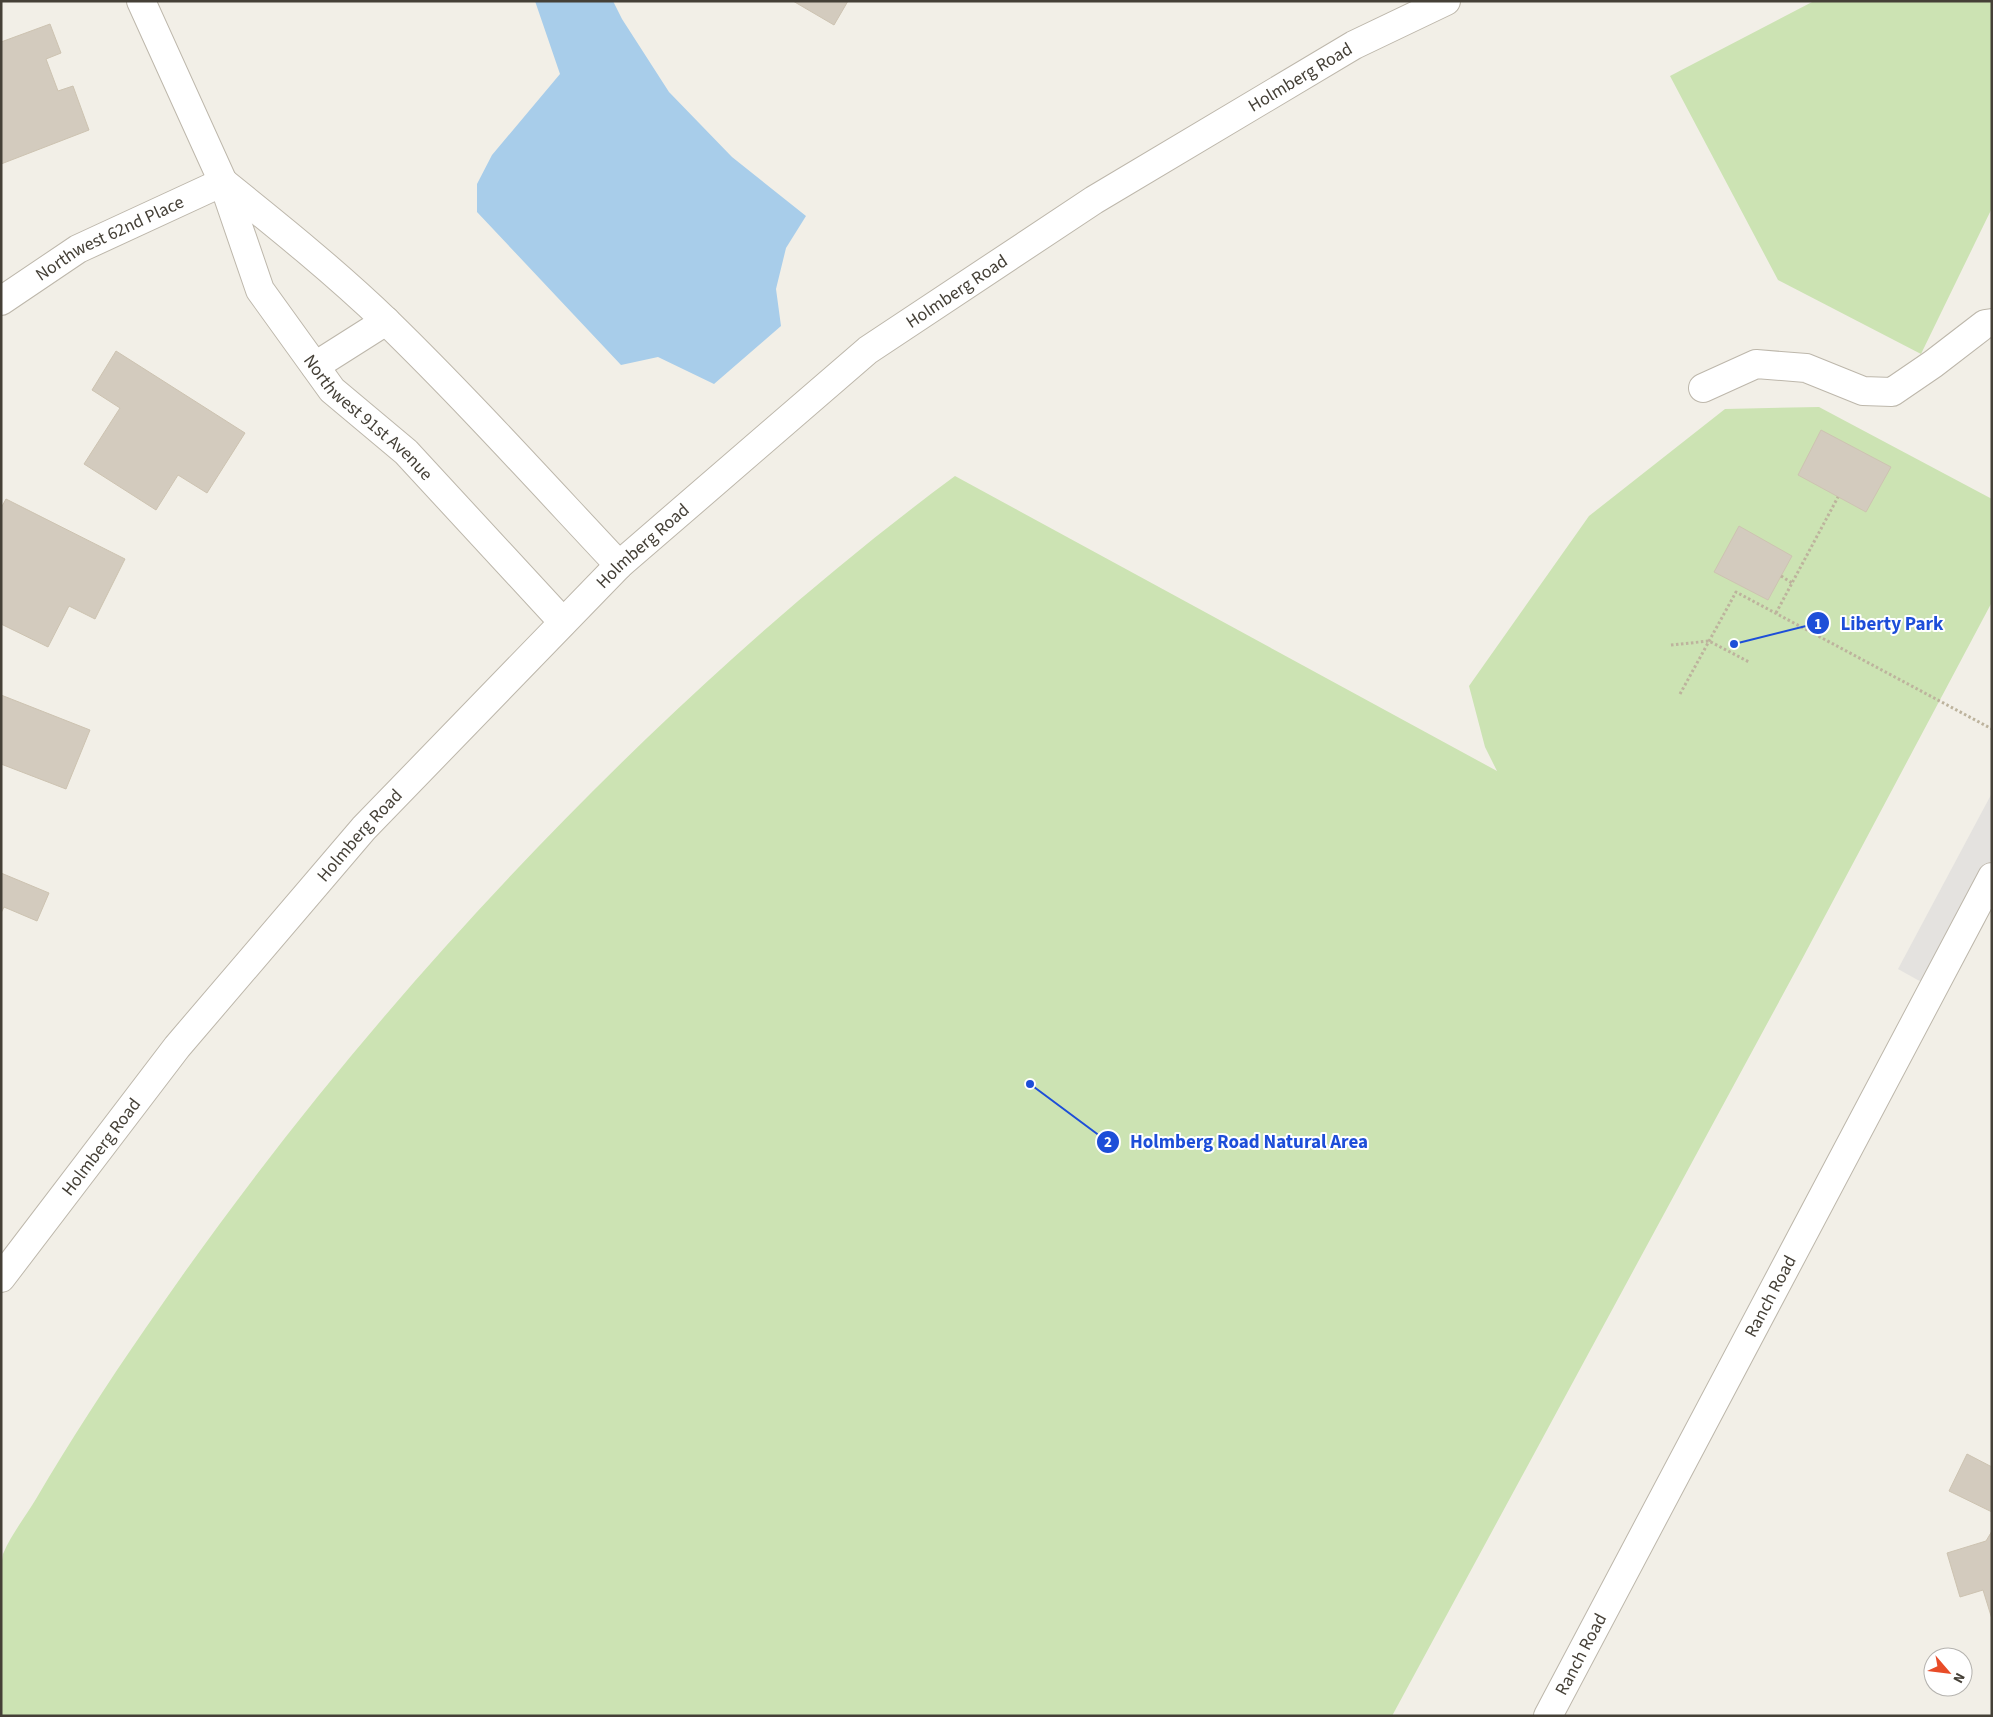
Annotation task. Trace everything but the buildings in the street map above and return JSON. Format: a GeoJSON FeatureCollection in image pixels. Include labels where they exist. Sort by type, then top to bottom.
{"type":"FeatureCollection","features":[{"type":"Feature","properties":{"kind":"street","name":"Northwest 91st Avenue"},"geometry":{"type":"LineString","coordinates":[[141,1],[223,182],[260,290],[332,390],[406,452],[563,622]]}},
{"type":"Feature","properties":{"kind":"street","name":"Holmberg Road"},"geometry":{"type":"LineString","coordinates":[[1,1278],[177,1048],[364,828],[618,565],[868,350],[1094,200],[1354,45],[1446,1]]}},
{"type":"Feature","properties":{"kind":"street","name":"Northwest 91st Avenue"},"geometry":{"type":"LineString","coordinates":[[223,182],[318,259],[386,320],[458,392],[618,565]]}},
{"type":"Feature","properties":{"kind":"street","name":"Northwest 62nd Place"},"geometry":{"type":"LineString","coordinates":[[1,302],[78,248],[223,182]]}},
{"type":"Feature","properties":{"kind":"street"},"geometry":{"type":"LineString","coordinates":[[315,366],[386,320]]}},
{"type":"Feature","properties":{"kind":"street"},"geometry":{"type":"LineString","coordinates":[[1703,388],[1756,364],[1806,368],[1863,391],[1892,392],[1933,364],[1985,324],[1992,323]]}},
{"type":"Feature","properties":{"kind":"street","name":"Ranch Road"},"geometry":{"type":"LineString","coordinates":[[1548,1716],[1992,877]]}},
{"type":"Feature","properties":{"kind":"path"},"geometry":{"type":"LineString","coordinates":[[1776,613],[1838,497]]}},
{"type":"Feature","properties":{"kind":"path"},"geometry":{"type":"LineString","coordinates":[[1781,576],[1792,583]]}},
{"type":"Feature","properties":{"kind":"path"},"geometry":{"type":"LineString","coordinates":[[1680,694],[1736,592],[1992,729]]}},
{"type":"Feature","properties":{"kind":"path"},"geometry":{"type":"LineString","coordinates":[[1671,645],[1709,641],[1749,662]]}},
{"type":"Feature","properties":{"kind":"green space"},"geometry":{"type":"Polygon","coordinates":[[[1814,1],[1992,1],[1992,208],[1921,354],[1778,280],[1670,76],[1814,1]]]}},
{"type":"Feature","properties":{"kind":"green space"},"geometry":{"type":"Polygon","coordinates":[[[1819,407],[1992,499],[1992,602],[1800,963],[1392,1716],[1,1716],[1,1572],[3,1554],[6,1547],[75,1434],[145,1329],[259,1171],[381,1020],[510,876],[578,806],[684,703],[759,635],[875,538],[955,476],[1497,771],[1485,747],[1469,686],[1589,516],[1725,409],[1819,407]]]}},
{"type":"Feature","properties":{"kind":"shaded area"},"geometry":{"type":"Polygon","coordinates":[[[1992,793],[1992,859],[1925,984],[1898,969],[1992,793]]]}},
{"type":"Feature","properties":{"kind":"water"},"geometry":{"type":"Polygon","coordinates":[[[535,1],[613,1],[622,19],[669,92],[732,157],[806,216],[786,248],[776,289],[781,326],[714,384],[658,357],[621,365],[477,212],[477,184],[492,155],[560,74],[535,1]]]}},
{"type":"Feature","properties":{"kind":"place","name":"Liberty Park"},"geometry":{"type":"Point","coordinates":[1734,644]}},
{"type":"Feature","properties":{"kind":"place","name":"Holmberg Road Natural Area"},"geometry":{"type":"Point","coordinates":[1030,1084]}}]}
